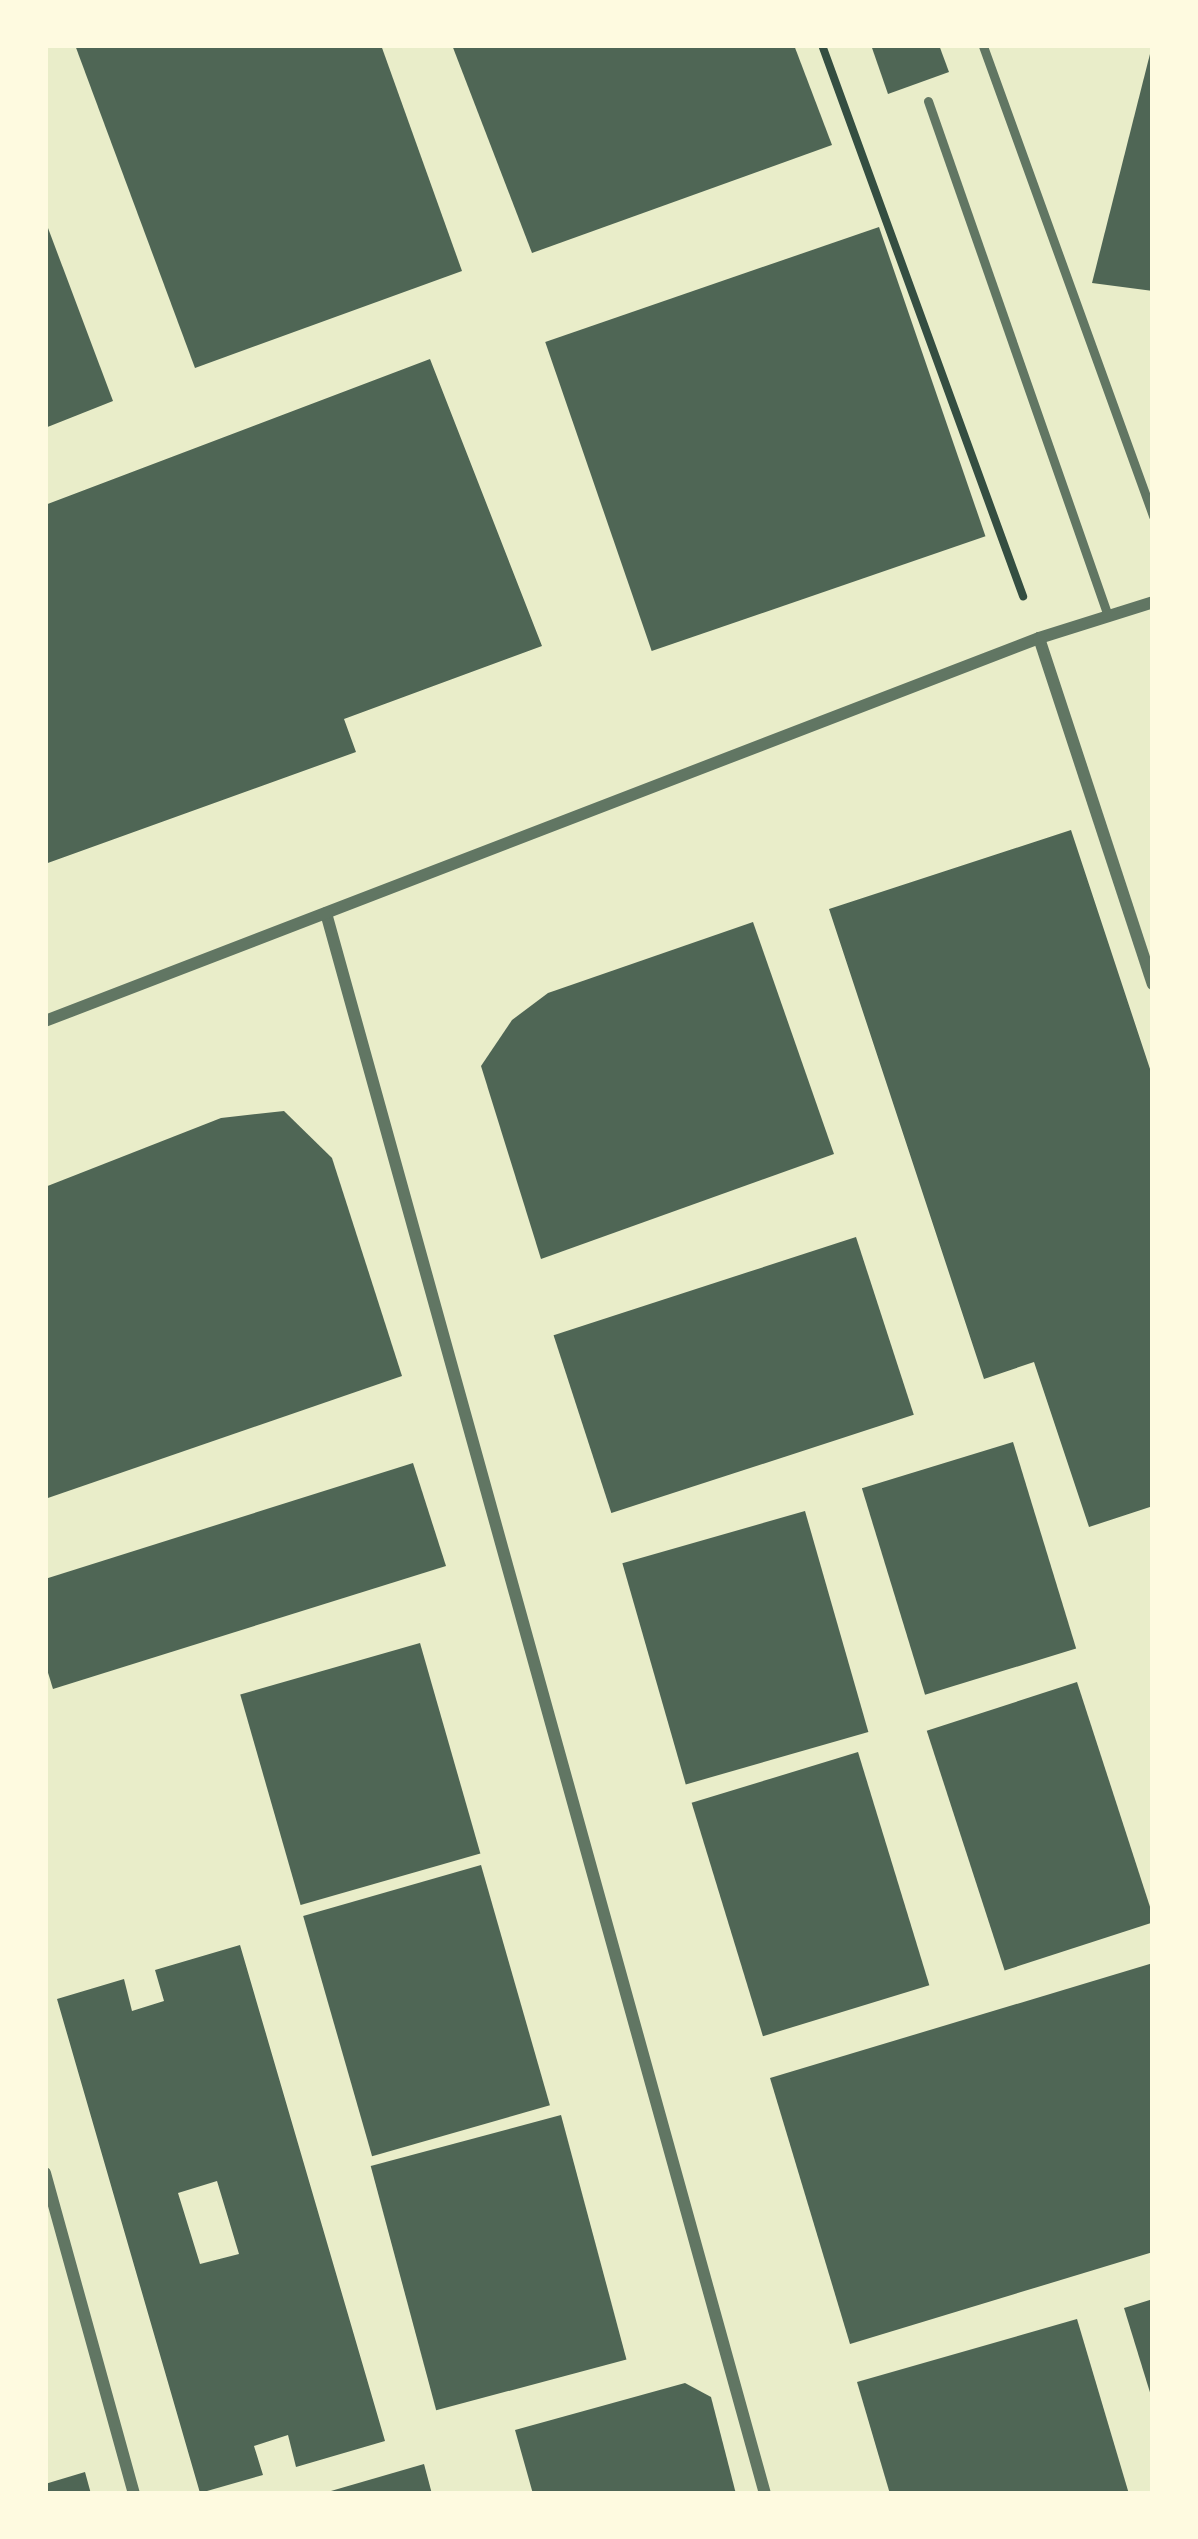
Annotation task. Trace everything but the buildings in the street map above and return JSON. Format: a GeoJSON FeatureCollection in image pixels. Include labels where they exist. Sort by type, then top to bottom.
{"type":"FeatureCollection","features":[{"type":"Feature","properties":{"kind":"street"},"geometry":{"type":"LineString","coordinates":[[45,1021],[1039,638],[1153,602]]}},
{"type":"Feature","properties":{"kind":"street"},"geometry":{"type":"LineString","coordinates":[[1039,638],[1153,984]]}},
{"type":"Feature","properties":{"kind":"street"},"geometry":{"type":"LineString","coordinates":[[326,914],[765,2494]]}},
{"type":"Feature","properties":{"kind":"street"},"geometry":{"type":"LineString","coordinates":[[45,2174],[134,2494]]}},
{"type":"Feature","properties":{"kind":"lane"},"geometry":{"type":"LineString","coordinates":[[994,45],[982,45],[1153,516]]}},
{"type":"Feature","properties":{"kind":"lane"},"geometry":{"type":"LineString","coordinates":[[928,101],[1108,616]]}},
{"type":"Feature","properties":{"kind":"path"},"geometry":{"type":"LineString","coordinates":[[822,45],[1039,638]]}}]}
